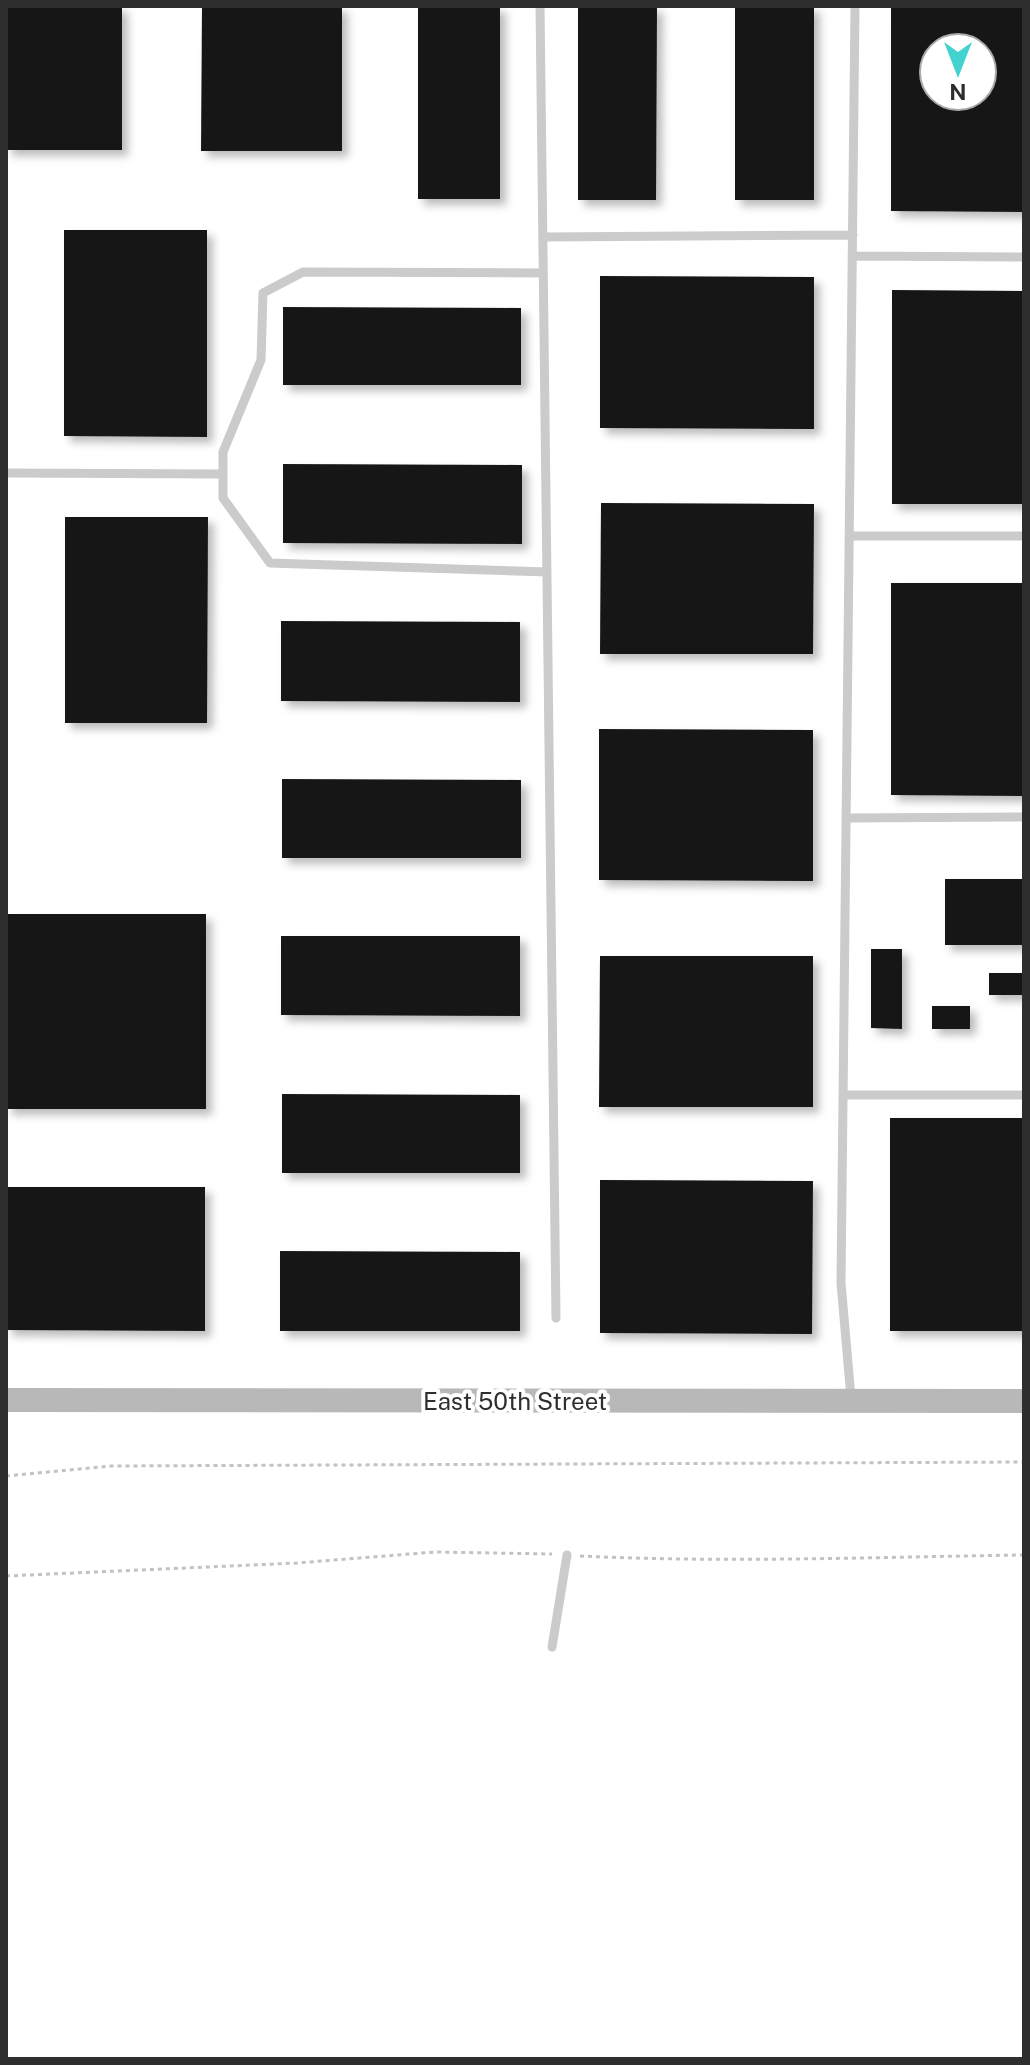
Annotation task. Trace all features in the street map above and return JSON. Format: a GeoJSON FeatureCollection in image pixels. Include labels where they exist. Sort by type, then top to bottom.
{"type":"FeatureCollection","features":[{"type":"Feature","properties":{"kind":"main road","name":"East 50th Street"},"geometry":{"type":"LineString","coordinates":[[6,1400],[1024,1401]]}},
{"type":"Feature","properties":{"kind":"lane"},"geometry":{"type":"LineString","coordinates":[[540,6],[556,1318]]}},
{"type":"Feature","properties":{"kind":"lane"},"geometry":{"type":"LineString","coordinates":[[851,1401],[841,1283],[855,6]]}},
{"type":"Feature","properties":{"kind":"lane"},"geometry":{"type":"LineString","coordinates":[[543,237],[853,235]]}},
{"type":"Feature","properties":{"kind":"lane"},"geometry":{"type":"LineString","coordinates":[[852,256],[1024,257]]}},
{"type":"Feature","properties":{"kind":"lane"},"geometry":{"type":"LineString","coordinates":[[543,273],[303,272],[263,293],[261,360],[223,452],[223,498],[270,563],[547,572]]}},
{"type":"Feature","properties":{"kind":"lane"},"geometry":{"type":"LineString","coordinates":[[6,473],[223,474]]}},
{"type":"Feature","properties":{"kind":"lane"},"geometry":{"type":"LineString","coordinates":[[849,536],[1024,536]]}},
{"type":"Feature","properties":{"kind":"lane"},"geometry":{"type":"LineString","coordinates":[[846,818],[1024,817]]}},
{"type":"Feature","properties":{"kind":"lane"},"geometry":{"type":"LineString","coordinates":[[843,1095],[1024,1095]]}},
{"type":"Feature","properties":{"kind":"lane"},"geometry":{"type":"LineString","coordinates":[[552,1647],[567,1555]]}},
{"type":"Feature","properties":{"kind":"path"},"geometry":{"type":"LineString","coordinates":[[6,1476],[111,1466],[1024,1462]]}},
{"type":"Feature","properties":{"kind":"path"},"geometry":{"type":"LineString","coordinates":[[6,1576],[312,1562],[435,1552],[662,1560],[1024,1555]]}},
{"type":"Feature","properties":{"kind":"building"},"geometry":{"type":"Polygon","coordinates":[[[6,6],[122,6],[122,150],[6,150],[6,6]]]}},
{"type":"Feature","properties":{"kind":"building"},"geometry":{"type":"Polygon","coordinates":[[[202,6],[342,6],[342,151],[201,151],[202,6]]]}},
{"type":"Feature","properties":{"kind":"building"},"geometry":{"type":"Polygon","coordinates":[[[418,6],[500,6],[500,199],[418,199],[418,6]]]}},
{"type":"Feature","properties":{"kind":"building"},"geometry":{"type":"Polygon","coordinates":[[[578,6],[657,6],[656,200],[578,200],[578,6]]]}},
{"type":"Feature","properties":{"kind":"building"},"geometry":{"type":"Polygon","coordinates":[[[735,6],[814,6],[814,200],[735,200],[735,6]]]}},
{"type":"Feature","properties":{"kind":"building"},"geometry":{"type":"Polygon","coordinates":[[[891,6],[1024,6],[1024,212],[891,211],[891,6]]]}},
{"type":"Feature","properties":{"kind":"building"},"geometry":{"type":"Polygon","coordinates":[[[64,230],[207,230],[207,437],[64,436],[64,230]]]}},
{"type":"Feature","properties":{"kind":"building"},"geometry":{"type":"Polygon","coordinates":[[[600,276],[814,277],[814,429],[600,428],[600,276]]]}},
{"type":"Feature","properties":{"kind":"building"},"geometry":{"type":"Polygon","coordinates":[[[892,290],[1024,291],[1024,504],[892,504],[892,290]]]}},
{"type":"Feature","properties":{"kind":"building"},"geometry":{"type":"Polygon","coordinates":[[[283,307],[521,308],[521,385],[283,385],[283,307]]]}},
{"type":"Feature","properties":{"kind":"building"},"geometry":{"type":"Polygon","coordinates":[[[283,464],[522,465],[522,544],[283,543],[283,464]]]}},
{"type":"Feature","properties":{"kind":"building"},"geometry":{"type":"Polygon","coordinates":[[[601,503],[814,504],[813,654],[600,654],[601,503]]]}},
{"type":"Feature","properties":{"kind":"building"},"geometry":{"type":"Polygon","coordinates":[[[65,517],[208,517],[207,723],[65,723],[65,517]]]}},
{"type":"Feature","properties":{"kind":"building"},"geometry":{"type":"Polygon","coordinates":[[[891,583],[1024,583],[1024,796],[891,795],[891,583]]]}},
{"type":"Feature","properties":{"kind":"building"},"geometry":{"type":"Polygon","coordinates":[[[281,621],[520,622],[520,702],[281,701],[281,621]]]}},
{"type":"Feature","properties":{"kind":"building"},"geometry":{"type":"Polygon","coordinates":[[[599,729],[813,730],[813,881],[599,880],[599,729]]]}},
{"type":"Feature","properties":{"kind":"building"},"geometry":{"type":"Polygon","coordinates":[[[282,779],[521,780],[521,858],[282,858],[282,779]]]}},
{"type":"Feature","properties":{"kind":"building"},"geometry":{"type":"Polygon","coordinates":[[[945,879],[1024,879],[1024,945],[945,945],[945,879]]]}},
{"type":"Feature","properties":{"kind":"building"},"geometry":{"type":"Polygon","coordinates":[[[6,914],[206,914],[206,1109],[6,1109],[6,914]]]}},
{"type":"Feature","properties":{"kind":"building"},"geometry":{"type":"Polygon","coordinates":[[[281,936],[520,936],[520,1016],[281,1015],[281,936]]]}},
{"type":"Feature","properties":{"kind":"building"},"geometry":{"type":"Polygon","coordinates":[[[871,949],[902,949],[902,1029],[871,1028],[871,949]]]}},
{"type":"Feature","properties":{"kind":"building"},"geometry":{"type":"Polygon","coordinates":[[[600,956],[813,956],[813,1107],[599,1107],[600,956]]]}},
{"type":"Feature","properties":{"kind":"building"},"geometry":{"type":"Polygon","coordinates":[[[989,973],[1024,973],[1024,995],[989,995],[989,973]]]}},
{"type":"Feature","properties":{"kind":"building"},"geometry":{"type":"Polygon","coordinates":[[[932,1006],[970,1006],[970,1029],[932,1029],[932,1006]]]}},
{"type":"Feature","properties":{"kind":"building"},"geometry":{"type":"Polygon","coordinates":[[[282,1094],[520,1095],[520,1173],[282,1173],[282,1094]]]}},
{"type":"Feature","properties":{"kind":"building"},"geometry":{"type":"Polygon","coordinates":[[[890,1118],[1024,1118],[1024,1331],[890,1331],[890,1118]]]}},
{"type":"Feature","properties":{"kind":"building"},"geometry":{"type":"Polygon","coordinates":[[[600,1180],[813,1181],[812,1334],[600,1333],[600,1180]]]}},
{"type":"Feature","properties":{"kind":"building"},"geometry":{"type":"Polygon","coordinates":[[[6,1187],[205,1187],[205,1331],[6,1330],[6,1187]]]}},
{"type":"Feature","properties":{"kind":"building"},"geometry":{"type":"Polygon","coordinates":[[[280,1251],[520,1252],[520,1331],[280,1331],[280,1251]]]}}]}
